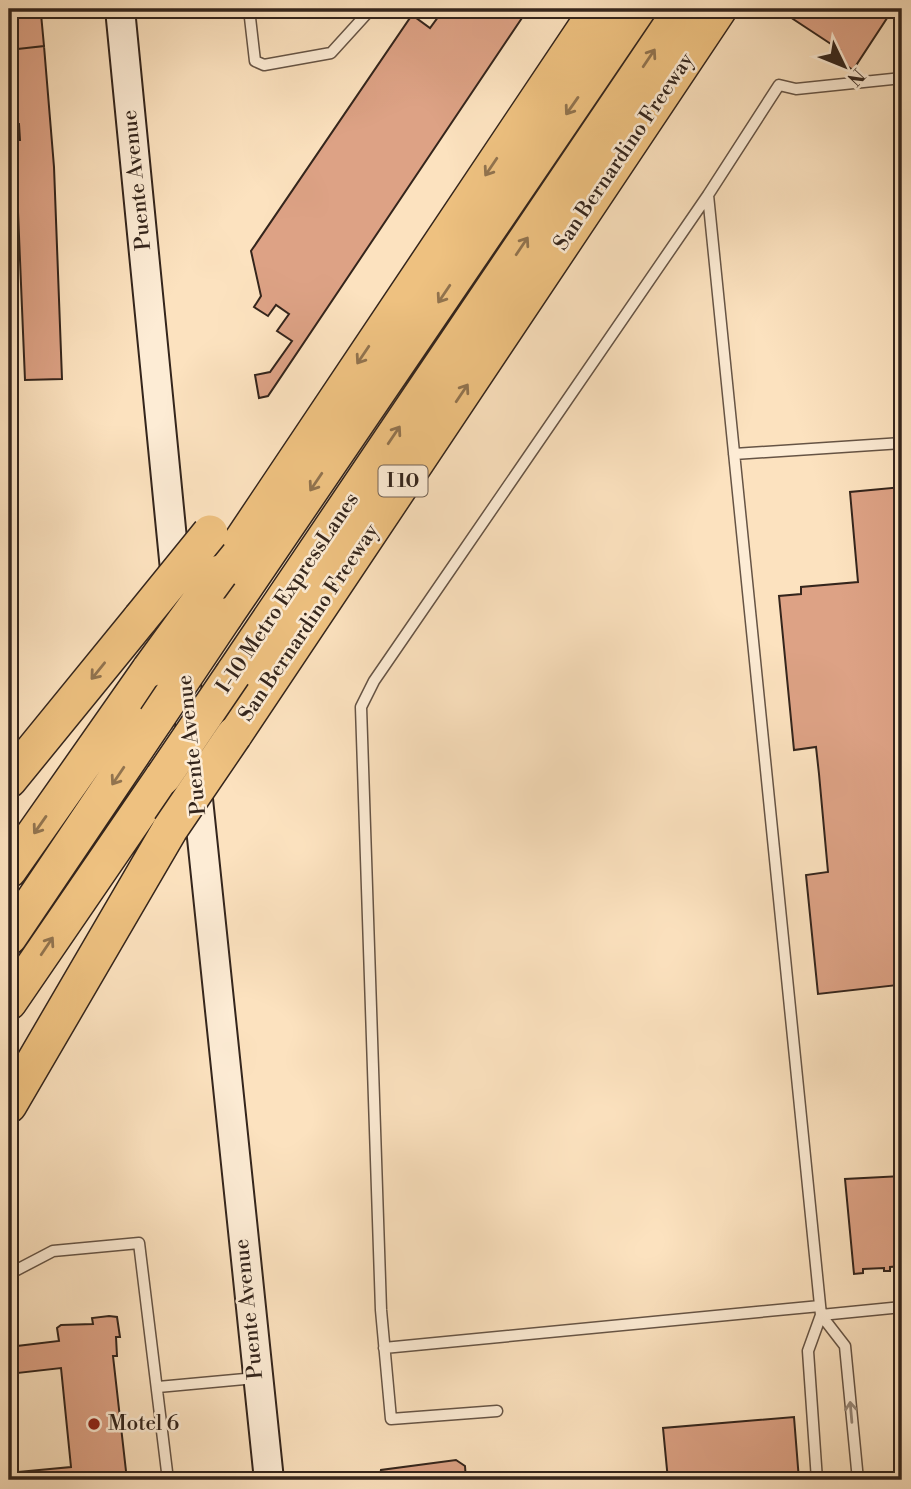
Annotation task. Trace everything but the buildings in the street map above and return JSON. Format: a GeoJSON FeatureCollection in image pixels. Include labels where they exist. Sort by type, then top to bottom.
{"type":"FeatureCollection","features":[{"type":"Feature","properties":{"kind":"highway"},"geometry":{"type":"LineString","coordinates":[[9,870],[149,669],[220,573],[313,429],[598,9]]}},
{"type":"Feature","properties":{"kind":"highway","name":"I-10 Metro ExpressLanes"},"geometry":{"type":"LineString","coordinates":[[9,937],[638,9]]}},
{"type":"Feature","properties":{"kind":"highway","name":"I-10 Metro ExpressLanes"},"geometry":{"type":"LineString","coordinates":[[9,1002],[682,9]]}},
{"type":"Feature","properties":{"kind":"highway","name":"San Bernardino Freeway"},"geometry":{"type":"LineString","coordinates":[[9,1059],[234,735],[719,9]]}},
{"type":"Feature","properties":{"kind":"highway"},"geometry":{"type":"LineString","coordinates":[[9,780],[210,533],[313,429]]}},
{"type":"Feature","properties":{"kind":"highway"},"geometry":{"type":"LineString","coordinates":[[9,1105],[170,829]]}},
{"type":"Feature","properties":{"kind":"main road","name":"Puente Avenue"},"geometry":{"type":"LineString","coordinates":[[120,9],[269,1480]]}},
{"type":"Feature","properties":{"kind":"lane"},"geometry":{"type":"LineString","coordinates":[[249,9],[255,61],[264,65],[331,53],[371,9]]}},
{"type":"Feature","properties":{"kind":"lane"},"geometry":{"type":"LineString","coordinates":[[497,1410],[391,1419],[384,1348],[361,707],[374,681],[708,195],[779,85],[796,89],[902,78]]}},
{"type":"Feature","properties":{"kind":"lane"},"geometry":{"type":"LineString","coordinates":[[708,195],[820,1310],[808,1351],[817,1480]]}},
{"type":"Feature","properties":{"kind":"lane"},"geometry":{"type":"LineString","coordinates":[[734,454],[902,443]]}},
{"type":"Feature","properties":{"kind":"lane"},"geometry":{"type":"LineString","coordinates":[[9,1274],[53,1251],[139,1243],[168,1480]]}},
{"type":"Feature","properties":{"kind":"lane"},"geometry":{"type":"LineString","coordinates":[[384,1348],[820,1310],[902,1307]]}},
{"type":"Feature","properties":{"kind":"lane"},"geometry":{"type":"LineString","coordinates":[[820,1310],[845,1346],[858,1480]]}},
{"type":"Feature","properties":{"kind":"lane"},"geometry":{"type":"LineString","coordinates":[[158,1387],[257,1378]]}},
{"type":"Feature","properties":{"kind":"place","name":"Motel 6"},"geometry":{"type":"Point","coordinates":[94,1424]}}]}
